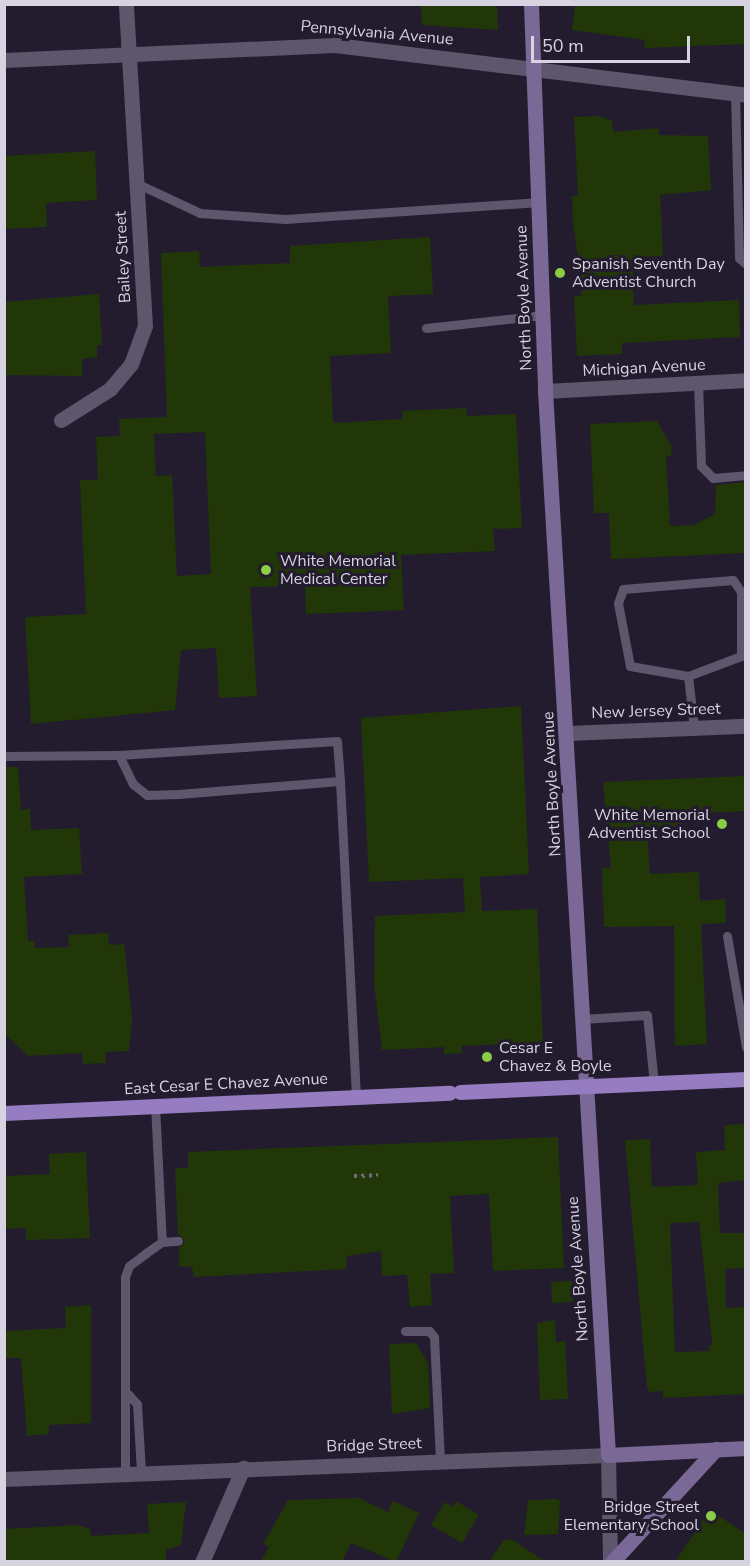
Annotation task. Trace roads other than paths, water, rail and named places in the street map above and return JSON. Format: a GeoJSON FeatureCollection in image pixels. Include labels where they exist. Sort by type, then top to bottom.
{"type":"FeatureCollection","features":[{"type":"Feature","properties":{"kind":"main road","name":"North Boyle Avenue"},"geometry":{"type":"LineString","coordinates":[[531,4],[545,391],[568,733],[585,1087],[608,1455]]}},
{"type":"Feature","properties":{"kind":"main road","name":"East Cesar E Chavez Avenue"},"geometry":{"type":"LineString","coordinates":[[4,1113],[746,1079]]}},
{"type":"Feature","properties":{"kind":"main road","name":"Bridge Street"},"geometry":{"type":"LineString","coordinates":[[608,1455],[746,1448]]}},
{"type":"Feature","properties":{"kind":"main road"},"geometry":{"type":"LineString","coordinates":[[611,1562],[716,1449]]}},
{"type":"Feature","properties":{"kind":"street","name":"Bailey Street"},"geometry":{"type":"LineString","coordinates":[[61,420],[110,389],[131,364],[145,326],[126,4]]}},
{"type":"Feature","properties":{"kind":"street","name":"Pennsylvania Avenue"},"geometry":{"type":"LineString","coordinates":[[4,60],[129,55],[273,43],[335,45],[535,67],[740,94]]}},
{"type":"Feature","properties":{"kind":"street","name":"Michigan Avenue"},"geometry":{"type":"LineString","coordinates":[[545,391],[746,380]]}},
{"type":"Feature","properties":{"kind":"street","name":"New Jersey Street"},"geometry":{"type":"LineString","coordinates":[[568,733],[746,726]]}},
{"type":"Feature","properties":{"kind":"street","name":"Bridge Street"},"geometry":{"type":"LineString","coordinates":[[4,1479],[133,1471],[608,1455]]}},
{"type":"Feature","properties":{"kind":"street","name":"North Boyle Avenue"},"geometry":{"type":"LineString","coordinates":[[608,1455],[611,1562]]}},
{"type":"Feature","properties":{"kind":"street"},"geometry":{"type":"LineString","coordinates":[[202,1562],[243,1468]]}},
{"type":"Feature","properties":{"kind":"lane"},"geometry":{"type":"LineString","coordinates":[[740,94],[742,261]]}},
{"type":"Feature","properties":{"kind":"lane"},"geometry":{"type":"LineString","coordinates":[[136,183],[200,213],[285,219],[539,202]]}},
{"type":"Feature","properties":{"kind":"lane"},"geometry":{"type":"LineString","coordinates":[[426,328],[543,315]]}},
{"type":"Feature","properties":{"kind":"lane"},"geometry":{"type":"LineString","coordinates":[[698,383],[701,466],[713,477],[746,475]]}},
{"type":"Feature","properties":{"kind":"lane"},"geometry":{"type":"LineString","coordinates":[[733,580],[741,592],[741,656],[688,676],[630,666],[618,603],[622,589],[733,580]]}},
{"type":"Feature","properties":{"kind":"lane"},"geometry":{"type":"LineString","coordinates":[[688,676],[694,728]]}},
{"type":"Feature","properties":{"kind":"lane"},"geometry":{"type":"LineString","coordinates":[[4,756],[119,754],[337,741],[356,1097]]}},
{"type":"Feature","properties":{"kind":"lane"},"geometry":{"type":"LineString","coordinates":[[119,754],[133,784],[147,795],[340,781]]}},
{"type":"Feature","properties":{"kind":"lane"},"geometry":{"type":"LineString","coordinates":[[727,936],[746,1047]]}},
{"type":"Feature","properties":{"kind":"lane"},"geometry":{"type":"LineString","coordinates":[[582,1019],[647,1016],[654,1084]]}},
{"type":"Feature","properties":{"kind":"lane"},"geometry":{"type":"LineString","coordinates":[[155,1105],[162,1242]]}},
{"type":"Feature","properties":{"kind":"lane"},"geometry":{"type":"LineString","coordinates":[[133,1471],[123,1406],[128,1394],[125,1277],[129,1266],[162,1242],[178,1241]]}},
{"type":"Feature","properties":{"kind":"lane"},"geometry":{"type":"LineString","coordinates":[[405,1331],[429,1331],[434,1337],[440,1461]]}},
{"type":"Feature","properties":{"kind":"lane"},"geometry":{"type":"LineString","coordinates":[[128,1394],[137,1404],[133,1471]]}},
{"type":"Feature","properties":{"kind":"place","name":"Spanish Seventh Day Adventist Church"},"geometry":{"type":"Point","coordinates":[560,273]}},
{"type":"Feature","properties":{"kind":"place","name":"White Memorial Medical Center"},"geometry":{"type":"Point","coordinates":[266,570]}},
{"type":"Feature","properties":{"kind":"place","name":"White Memorial Adventist School"},"geometry":{"type":"Point","coordinates":[722,824]}},
{"type":"Feature","properties":{"kind":"place","name":"Cesar E Chavez & Boyle"},"geometry":{"type":"Point","coordinates":[487,1057]}},
{"type":"Feature","properties":{"kind":"place","name":"Bridge Street Elementary School"},"geometry":{"type":"Point","coordinates":[711,1516]}}]}
